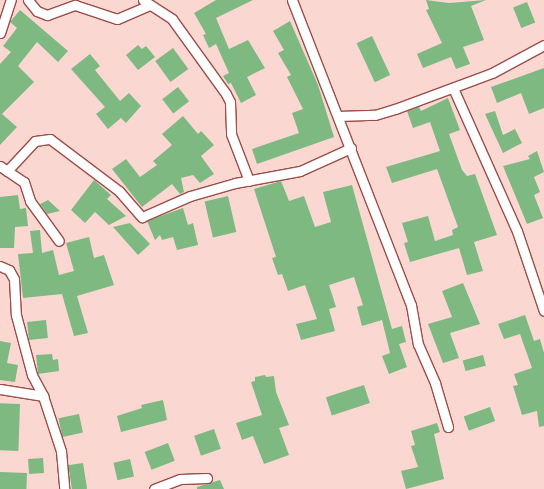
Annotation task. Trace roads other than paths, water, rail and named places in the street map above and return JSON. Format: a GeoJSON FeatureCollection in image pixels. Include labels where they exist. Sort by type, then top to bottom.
{"type":"FeatureCollection","features":[{"type":"Feature","properties":{"kind":"street"},"geometry":{"type":"LineString","coordinates":[[0,33],[11,0]]}},
{"type":"Feature","properties":{"kind":"street"},"geometry":{"type":"LineString","coordinates":[[28,0],[37,11],[47,15],[75,4],[117,19],[145,3],[172,19],[230,102],[231,134],[249,181]]}},
{"type":"Feature","properties":{"kind":"street"},"geometry":{"type":"LineString","coordinates":[[292,0],[411,305],[418,344],[435,383],[448,427]]}},
{"type":"Feature","properties":{"kind":"street"},"geometry":{"type":"LineString","coordinates":[[338,116],[375,115],[492,73],[544,45]]}},
{"type":"Feature","properties":{"kind":"street"},"geometry":{"type":"LineString","coordinates":[[453,88],[517,231],[544,311]]}},
{"type":"Feature","properties":{"kind":"street"},"geometry":{"type":"LineString","coordinates":[[59,241],[33,207],[24,182],[4,168],[35,141],[50,139],[119,191],[142,217],[190,196],[249,181],[300,171],[350,148]]}},
{"type":"Feature","properties":{"kind":"street"},"geometry":{"type":"LineString","coordinates":[[0,266],[9,270],[14,279],[16,315],[32,375],[43,396],[63,462],[64,489]]}},
{"type":"Feature","properties":{"kind":"street"},"geometry":{"type":"LineString","coordinates":[[0,389],[43,396]]}},
{"type":"Feature","properties":{"kind":"street"},"geometry":{"type":"LineString","coordinates":[[154,489],[180,479],[207,478]]}}]}
